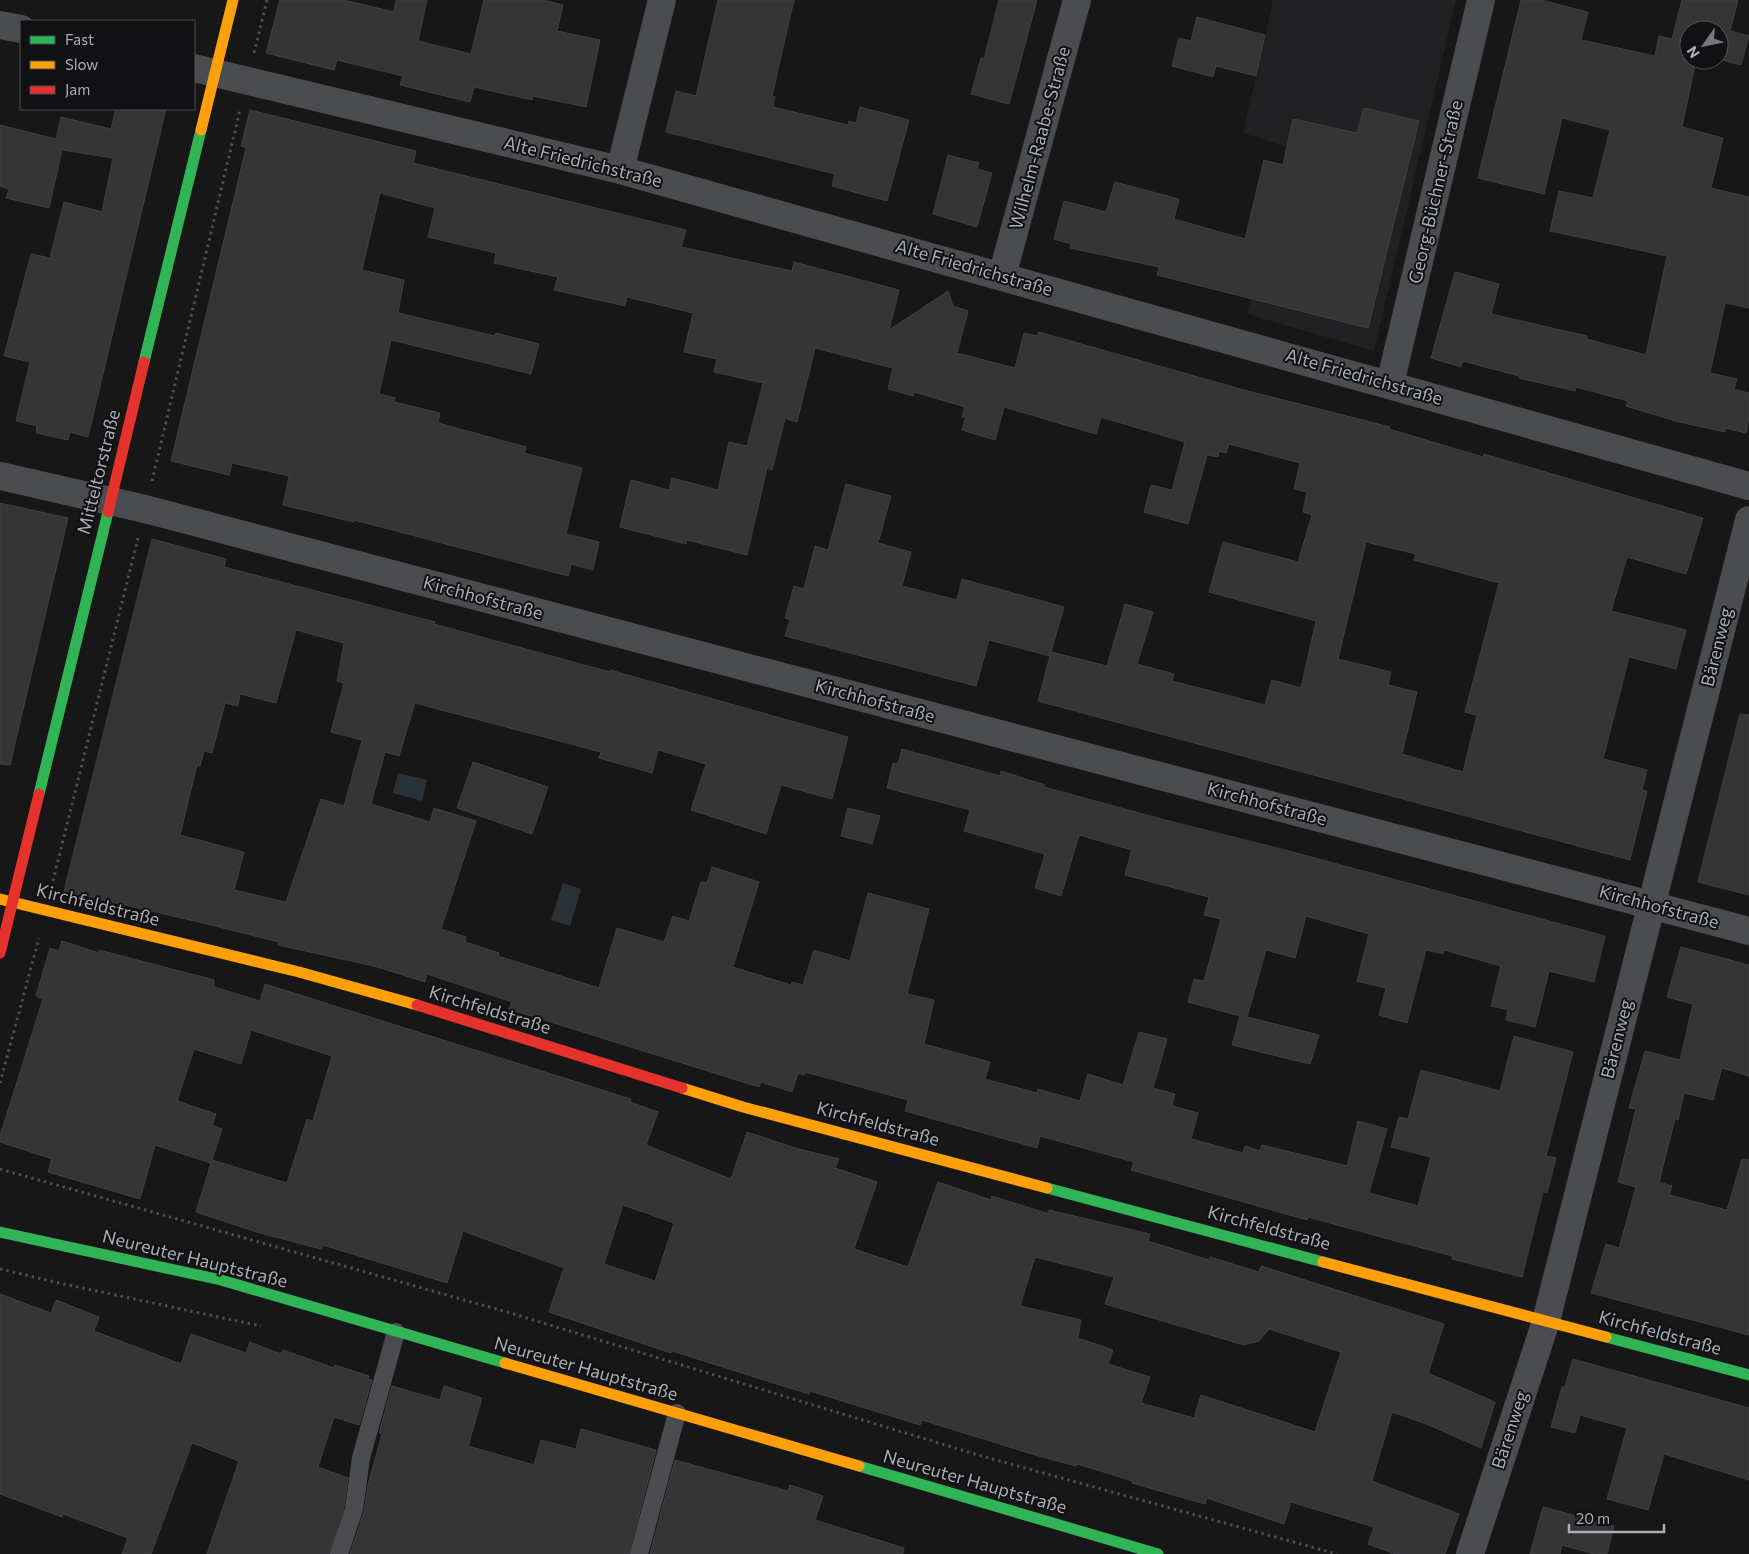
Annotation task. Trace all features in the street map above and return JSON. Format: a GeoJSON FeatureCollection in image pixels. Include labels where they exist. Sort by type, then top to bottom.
{"type":"FeatureCollection","features":[{"type":"Feature","properties":{"kind":"street","name":"Mitteltorstraße"},"geometry":{"type":"LineString","coordinates":[[0,953],[110,501],[204,70],[233,0]]}},
{"type":"Feature","properties":{"kind":"street"},"geometry":{"type":"LineString","coordinates":[[620,170],[662,0]]}},
{"type":"Feature","properties":{"kind":"street","name":"Wilhelm-Raabe-Straße"},"geometry":{"type":"LineString","coordinates":[[1002,276],[1077,0]]}},
{"type":"Feature","properties":{"kind":"street","name":"Georg-Büchner-Straße"},"geometry":{"type":"LineString","coordinates":[[1390,384],[1481,0]]}},
{"type":"Feature","properties":{"kind":"street"},"geometry":{"type":"LineString","coordinates":[[0,25],[20,30]]}},
{"type":"Feature","properties":{"kind":"street","name":"Alte Friedrichstraße"},"geometry":{"type":"LineString","coordinates":[[204,70],[620,170],[1749,486]]}},
{"type":"Feature","properties":{"kind":"street","name":"Kirchhofstraße"},"geometry":{"type":"LineString","coordinates":[[0,476],[145,509],[1749,931]]}},
{"type":"Feature","properties":{"kind":"street","name":"Bärenweg"},"geometry":{"type":"LineString","coordinates":[[1470,1554],[1546,1321],[1749,520]]}},
{"type":"Feature","properties":{"kind":"street","name":"Kirchfeldstraße"},"geometry":{"type":"LineString","coordinates":[[0,899],[346,985],[743,1107],[1749,1375]]}},
{"type":"Feature","properties":{"kind":"street","name":"Neureuter Hauptstraße"},"geometry":{"type":"LineString","coordinates":[[0,1232],[220,1280],[1158,1554]]}},
{"type":"Feature","properties":{"kind":"lane"},"geometry":{"type":"LineString","coordinates":[[339,1554],[354,1509],[361,1458],[396,1332]]}},
{"type":"Feature","properties":{"kind":"lane"},"geometry":{"type":"LineString","coordinates":[[639,1554],[677,1414]]}},
{"type":"Feature","properties":{"kind":"path"},"geometry":{"type":"LineString","coordinates":[[0,1083],[46,910],[145,509],[267,0]]}},
{"type":"Feature","properties":{"kind":"path"},"geometry":{"type":"LineString","coordinates":[[0,1169],[507,1312],[978,1454],[1337,1554]]}},
{"type":"Feature","properties":{"kind":"shaded area"},"geometry":{"type":"Polygon","coordinates":[[[1273,0],[1456,0],[1374,351],[1247,314],[1287,147],[1243,133],[1273,0]]]}},
{"type":"Feature","properties":{"kind":"shaded area"},"geometry":{"type":"Polygon","coordinates":[[[398,773],[427,780],[422,801],[393,793],[398,773]]]}},
{"type":"Feature","properties":{"kind":"shaded area"},"geometry":{"type":"Polygon","coordinates":[[[563,883],[581,889],[570,926],[551,920],[563,883]]]}},
{"type":"Feature","properties":{"kind":"building"},"geometry":{"type":"Polygon","coordinates":[[[280,0],[344,0],[394,12],[396,0],[427,0],[418,41],[471,54],[484,0],[542,0],[563,5],[557,31],[600,40],[586,107],[533,96],[532,100],[474,87],[470,102],[400,85],[403,76],[337,60],[334,70],[266,53],[280,0]]]}},
{"type":"Feature","properties":{"kind":"building"},"geometry":{"type":"Polygon","coordinates":[[[718,0],[794,0],[772,96],[775,97],[773,107],[848,125],[849,121],[856,123],[860,107],[909,120],[887,201],[832,186],[835,174],[666,132],[676,91],[696,96],[718,0]]]}},
{"type":"Feature","properties":{"kind":"building"},"geometry":{"type":"Polygon","coordinates":[[[999,0],[1037,0],[1009,104],[971,94],[981,58],[984,59],[999,0]]]}},
{"type":"Feature","properties":{"kind":"building"},"geometry":{"type":"Polygon","coordinates":[[[1521,0],[1541,0],[1588,12],[1581,40],[1655,56],[1659,36],[1672,39],[1682,0],[1738,0],[1730,31],[1749,36],[1741,65],[1729,62],[1729,20],[1679,20],[1679,70],[1694,70],[1682,127],[1723,138],[1711,188],[1749,197],[1749,308],[1725,303],[1710,373],[1737,379],[1734,389],[1749,393],[1749,417],[1746,433],[1725,428],[1725,432],[1679,422],[1626,406],[1628,401],[1576,387],[1575,391],[1519,378],[1519,376],[1463,361],[1461,367],[1431,358],[1455,272],[1499,284],[1491,314],[1587,336],[1587,339],[1646,355],[1667,256],[1550,231],[1559,191],[1593,198],[1610,130],[1562,118],[1544,194],[1478,178],[1521,0]]]}},
{"type":"Feature","properties":{"kind":"building"},"geometry":{"type":"Polygon","coordinates":[[[1197,17],[1265,35],[1256,76],[1216,66],[1213,77],[1172,66],[1179,38],[1191,41],[1197,17]]]}},
{"type":"Feature","properties":{"kind":"building"},"geometry":{"type":"Polygon","coordinates":[[[1364,108],[1419,121],[1368,328],[1157,275],[1159,267],[1070,248],[1071,244],[1054,239],[1064,201],[1106,212],[1115,182],[1179,199],[1174,219],[1245,239],[1264,160],[1283,165],[1293,119],[1357,133],[1364,108]]]}},
{"type":"Feature","properties":{"kind":"building"},"geometry":{"type":"Polygon","coordinates":[[[116,110],[166,110],[88,437],[70,432],[68,440],[36,433],[37,426],[16,421],[30,362],[4,356],[31,254],[50,258],[64,202],[102,212],[113,158],[62,150],[49,208],[6,198],[9,189],[0,186],[0,125],[56,139],[61,117],[111,129],[116,110]]]}},
{"type":"Feature","properties":{"kind":"building"},"geometry":{"type":"Polygon","coordinates":[[[250,110],[416,151],[413,163],[686,230],[681,247],[792,271],[794,262],[899,290],[889,330],[948,291],[953,306],[968,311],[957,353],[1015,368],[1024,333],[1037,336],[1039,332],[1244,390],[1390,427],[1389,429],[1483,457],[1484,454],[1703,518],[1686,574],[1627,557],[1611,611],[1686,630],[1676,669],[1629,657],[1603,759],[1647,770],[1642,790],[1647,791],[1630,860],[1038,701],[1050,656],[989,640],[976,686],[785,636],[790,620],[785,618],[794,586],[804,589],[815,546],[828,550],[846,484],[891,496],[878,543],[911,552],[902,586],[957,600],[962,579],[1064,607],[1051,652],[1107,666],[1125,604],[1153,612],[1137,664],[1174,674],[1172,681],[1265,705],[1272,680],[1301,688],[1316,621],[1209,592],[1223,542],[1298,562],[1312,515],[1303,512],[1307,492],[1294,489],[1300,463],[1229,444],[1226,453],[1219,451],[1218,457],[1207,455],[1188,524],[1144,512],[1151,485],[1172,490],[1185,442],[1101,417],[1096,434],[1004,407],[995,440],[962,430],[966,417],[962,417],[965,407],[914,392],[913,396],[888,389],[893,368],[815,348],[797,422],[785,418],[772,470],[767,468],[747,555],[687,540],[686,544],[620,527],[631,480],[669,490],[672,478],[718,490],[729,442],[747,446],[763,383],[714,372],[717,359],[684,352],[693,313],[627,297],[625,306],[554,290],[558,277],[494,263],[496,253],[428,237],[435,208],[380,193],[362,270],[404,280],[398,313],[495,336],[496,333],[539,344],[531,374],[391,340],[379,394],[395,398],[394,402],[440,413],[438,423],[526,447],[524,453],[582,468],[566,534],[599,542],[593,570],[571,564],[568,576],[354,520],[354,522],[283,505],[289,476],[232,463],[229,475],[171,461],[246,148],[241,146],[250,110]],[[1366,542],[1338,659],[1391,672],[1388,685],[1417,692],[1402,754],[1463,772],[1477,715],[1465,712],[1499,583],[1414,560],[1416,554],[1366,542]]]}},
{"type":"Feature","properties":{"kind":"building"},"geometry":{"type":"Polygon","coordinates":[[[948,155],[979,163],[977,169],[992,173],[977,227],[933,214],[948,155]]]}},
{"type":"Feature","properties":{"kind":"building"},"geometry":{"type":"Polygon","coordinates":[[[0,503],[68,518],[10,765],[0,764],[0,503]]]}},
{"type":"Feature","properties":{"kind":"building"},"geometry":{"type":"Polygon","coordinates":[[[152,539],[226,559],[224,567],[435,622],[434,624],[610,672],[610,670],[848,737],[832,799],[781,785],[766,834],[691,810],[706,764],[658,750],[652,773],[599,758],[601,752],[415,703],[399,756],[385,752],[371,804],[430,822],[434,808],[476,821],[441,929],[466,937],[465,942],[499,953],[498,956],[599,988],[617,928],[664,942],[673,916],[689,921],[701,882],[707,883],[712,867],[759,882],[733,967],[791,985],[792,982],[803,985],[814,950],[850,961],[868,893],[929,909],[907,994],[934,1000],[924,1044],[990,1062],[985,1079],[1037,1093],[1038,1089],[1080,1101],[1088,1074],[1123,1085],[1139,1032],[1167,1039],[1153,1088],[1175,1094],[1172,1106],[1198,1113],[1191,1139],[1243,1153],[1245,1146],[1260,1151],[1262,1145],[1347,1166],[1358,1121],[1387,1129],[1369,1193],[1418,1206],[1431,1157],[1391,1147],[1399,1117],[1408,1119],[1421,1070],[1500,1091],[1514,1036],[1573,1052],[1546,1156],[1556,1158],[1547,1193],[1543,1192],[1522,1277],[1452,1259],[1453,1256],[1308,1217],[1307,1220],[1131,1170],[1134,1162],[1040,1136],[1037,1148],[905,1111],[908,1100],[805,1072],[804,1075],[798,1073],[792,1092],[761,1082],[759,1087],[509,1009],[512,1002],[427,974],[425,982],[374,966],[278,945],[279,942],[64,891],[152,539]],[[296,630],[276,703],[240,694],[238,706],[225,703],[212,753],[204,751],[200,766],[197,765],[180,835],[244,852],[234,890],[286,902],[321,799],[344,806],[362,740],[331,732],[344,683],[337,681],[344,643],[296,630]]]}},
{"type":"Feature","properties":{"kind":"building"},"geometry":{"type":"Polygon","coordinates":[[[1740,714],[1749,715],[1749,895],[1698,882],[1740,714]]]}},
{"type":"Feature","properties":{"kind":"building"},"geometry":{"type":"Polygon","coordinates":[[[902,749],[1000,776],[1001,771],[1045,785],[1044,787],[1605,936],[1594,982],[1549,971],[1535,1027],[1506,1020],[1508,1010],[1491,1006],[1501,966],[1444,950],[1443,954],[1426,950],[1407,1023],[1379,1015],[1386,988],[1357,981],[1369,934],[1306,916],[1295,958],[1266,950],[1247,1017],[1319,1035],[1310,1064],[1232,1045],[1240,1016],[1188,1002],[1194,979],[1204,981],[1221,919],[1204,915],[1209,897],[1125,875],[1132,850],[1079,835],[1061,896],[1035,888],[1045,854],[964,831],[970,810],[887,788],[893,763],[898,764],[902,749]]]}},
{"type":"Feature","properties":{"kind":"building"},"geometry":{"type":"Polygon","coordinates":[[[473,762],[548,787],[532,834],[457,808],[473,762]]]}},
{"type":"Feature","properties":{"kind":"building"},"geometry":{"type":"Polygon","coordinates":[[[848,808],[880,816],[872,844],[841,836],[848,808]]]}},
{"type":"Feature","properties":{"kind":"building"},"geometry":{"type":"Polygon","coordinates":[[[62,941],[99,953],[99,950],[214,980],[214,987],[260,1001],[265,984],[631,1099],[630,1102],[658,1112],[646,1145],[731,1179],[747,1132],[795,1148],[839,1159],[835,1168],[877,1182],[854,1249],[908,1267],[938,1182],[991,1200],[992,1196],[1049,1214],[1049,1210],[1150,1234],[1148,1241],[1209,1260],[1210,1257],[1259,1272],[1261,1266],[1444,1324],[1428,1373],[1495,1402],[1481,1448],[1429,1425],[1392,1412],[1372,1481],[1459,1514],[1445,1554],[1395,1554],[1368,1544],[1374,1527],[1291,1502],[1284,1524],[1207,1498],[1205,1504],[1132,1483],[1133,1481],[1077,1464],[1076,1466],[1035,1455],[922,1420],[920,1425],[810,1391],[809,1394],[672,1351],[671,1353],[549,1312],[564,1268],[463,1231],[447,1283],[323,1245],[321,1249],[260,1233],[196,1212],[211,1163],[155,1145],[140,1199],[48,1172],[52,1159],[0,1142],[0,1136],[43,999],[36,996],[50,948],[59,951],[62,941]],[[251,1030],[241,1064],[194,1049],[177,1101],[216,1114],[212,1125],[222,1129],[212,1160],[287,1183],[307,1119],[313,1121],[332,1056],[251,1030]],[[623,1205],[604,1264],[655,1281],[674,1223],[623,1205]],[[1035,1257],[1020,1306],[1081,1320],[1078,1338],[1113,1350],[1108,1364],[1150,1377],[1141,1403],[1194,1418],[1201,1395],[1315,1432],[1341,1352],[1269,1329],[1259,1341],[1244,1345],[1105,1304],[1114,1277],[1035,1257]]]}},
{"type":"Feature","properties":{"kind":"building"},"geometry":{"type":"Polygon","coordinates":[[[1681,947],[1749,965],[1749,1076],[1722,1068],[1713,1100],[1684,1093],[1678,1120],[1675,1119],[1659,1182],[1672,1186],[1669,1195],[1727,1210],[1742,1159],[1749,1160],[1749,1335],[1591,1293],[1606,1244],[1619,1248],[1636,1187],[1618,1182],[1636,1109],[1629,1108],[1645,1051],[1680,1060],[1693,1004],[1667,997],[1681,947]]]}},
{"type":"Feature","properties":{"kind":"building"},"geometry":{"type":"Polygon","coordinates":[[[0,1294],[51,1313],[56,1300],[99,1317],[94,1331],[181,1364],[191,1334],[246,1353],[250,1342],[281,1354],[283,1350],[334,1368],[335,1365],[369,1376],[368,1379],[372,1380],[359,1425],[334,1417],[318,1467],[348,1478],[344,1507],[329,1554],[207,1554],[239,1461],[192,1443],[151,1554],[122,1554],[128,1538],[63,1514],[62,1517],[0,1494],[0,1294]]]}},
{"type":"Feature","properties":{"kind":"building"},"geometry":{"type":"Polygon","coordinates":[[[1573,1359],[1749,1408],[1749,1480],[1664,1454],[1648,1510],[1607,1499],[1627,1428],[1580,1415],[1575,1433],[1551,1427],[1562,1387],[1565,1387],[1573,1359]]]}},
{"type":"Feature","properties":{"kind":"building"},"geometry":{"type":"Polygon","coordinates":[[[392,1386],[440,1400],[444,1386],[482,1398],[468,1446],[534,1465],[541,1440],[576,1449],[581,1429],[656,1450],[629,1554],[350,1554],[364,1512],[368,1485],[382,1434],[379,1433],[392,1386]]]}},
{"type":"Feature","properties":{"kind":"building"},"geometry":{"type":"Polygon","coordinates":[[[675,1460],[788,1491],[790,1485],[823,1496],[815,1520],[904,1548],[903,1554],[650,1554],[675,1460]]]}},
{"type":"Feature","properties":{"kind":"building"},"geometry":{"type":"Polygon","coordinates":[[[1543,1507],[1614,1526],[1607,1554],[1594,1554],[1562,1545],[1560,1554],[1530,1554],[1543,1507]]]}},
{"type":"Feature","properties":{"kind":"traffic: fast"},"geometry":{"type":"LineString","coordinates":[[144,362],[201,130]]}},
{"type":"Feature","properties":{"kind":"traffic: fast"},"geometry":{"type":"LineString","coordinates":[[39,794],[108,512]]}},
{"type":"Feature","properties":{"kind":"traffic: fast"},"geometry":{"type":"LineString","coordinates":[[1047,1188],[1323,1262]]}},
{"type":"Feature","properties":{"kind":"traffic: fast"},"geometry":{"type":"LineString","coordinates":[[0,1232],[221,1280],[505,1363]]}},
{"type":"Feature","properties":{"kind":"traffic: fast"},"geometry":{"type":"LineString","coordinates":[[1606,1337],[1749,1375]]}},
{"type":"Feature","properties":{"kind":"traffic: fast"},"geometry":{"type":"LineString","coordinates":[[859,1466],[1158,1554]]}},
{"type":"Feature","properties":{"kind":"traffic: slow"},"geometry":{"type":"LineString","coordinates":[[201,130],[233,0]]}},
{"type":"Feature","properties":{"kind":"traffic: slow"},"geometry":{"type":"LineString","coordinates":[[0,899],[299,972],[417,1005]]}},
{"type":"Feature","properties":{"kind":"traffic: slow"},"geometry":{"type":"LineString","coordinates":[[682,1088],[743,1107],[1047,1188]]}},
{"type":"Feature","properties":{"kind":"traffic: slow"},"geometry":{"type":"LineString","coordinates":[[1323,1262],[1606,1337]]}},
{"type":"Feature","properties":{"kind":"traffic: slow"},"geometry":{"type":"LineString","coordinates":[[505,1363],[859,1466]]}},
{"type":"Feature","properties":{"kind":"traffic: jam"},"geometry":{"type":"LineString","coordinates":[[108,512],[144,362]]}},
{"type":"Feature","properties":{"kind":"traffic: jam"},"geometry":{"type":"LineString","coordinates":[[0,953],[39,794]]}},
{"type":"Feature","properties":{"kind":"traffic: jam"},"geometry":{"type":"LineString","coordinates":[[417,1005],[682,1088]]}}]}
